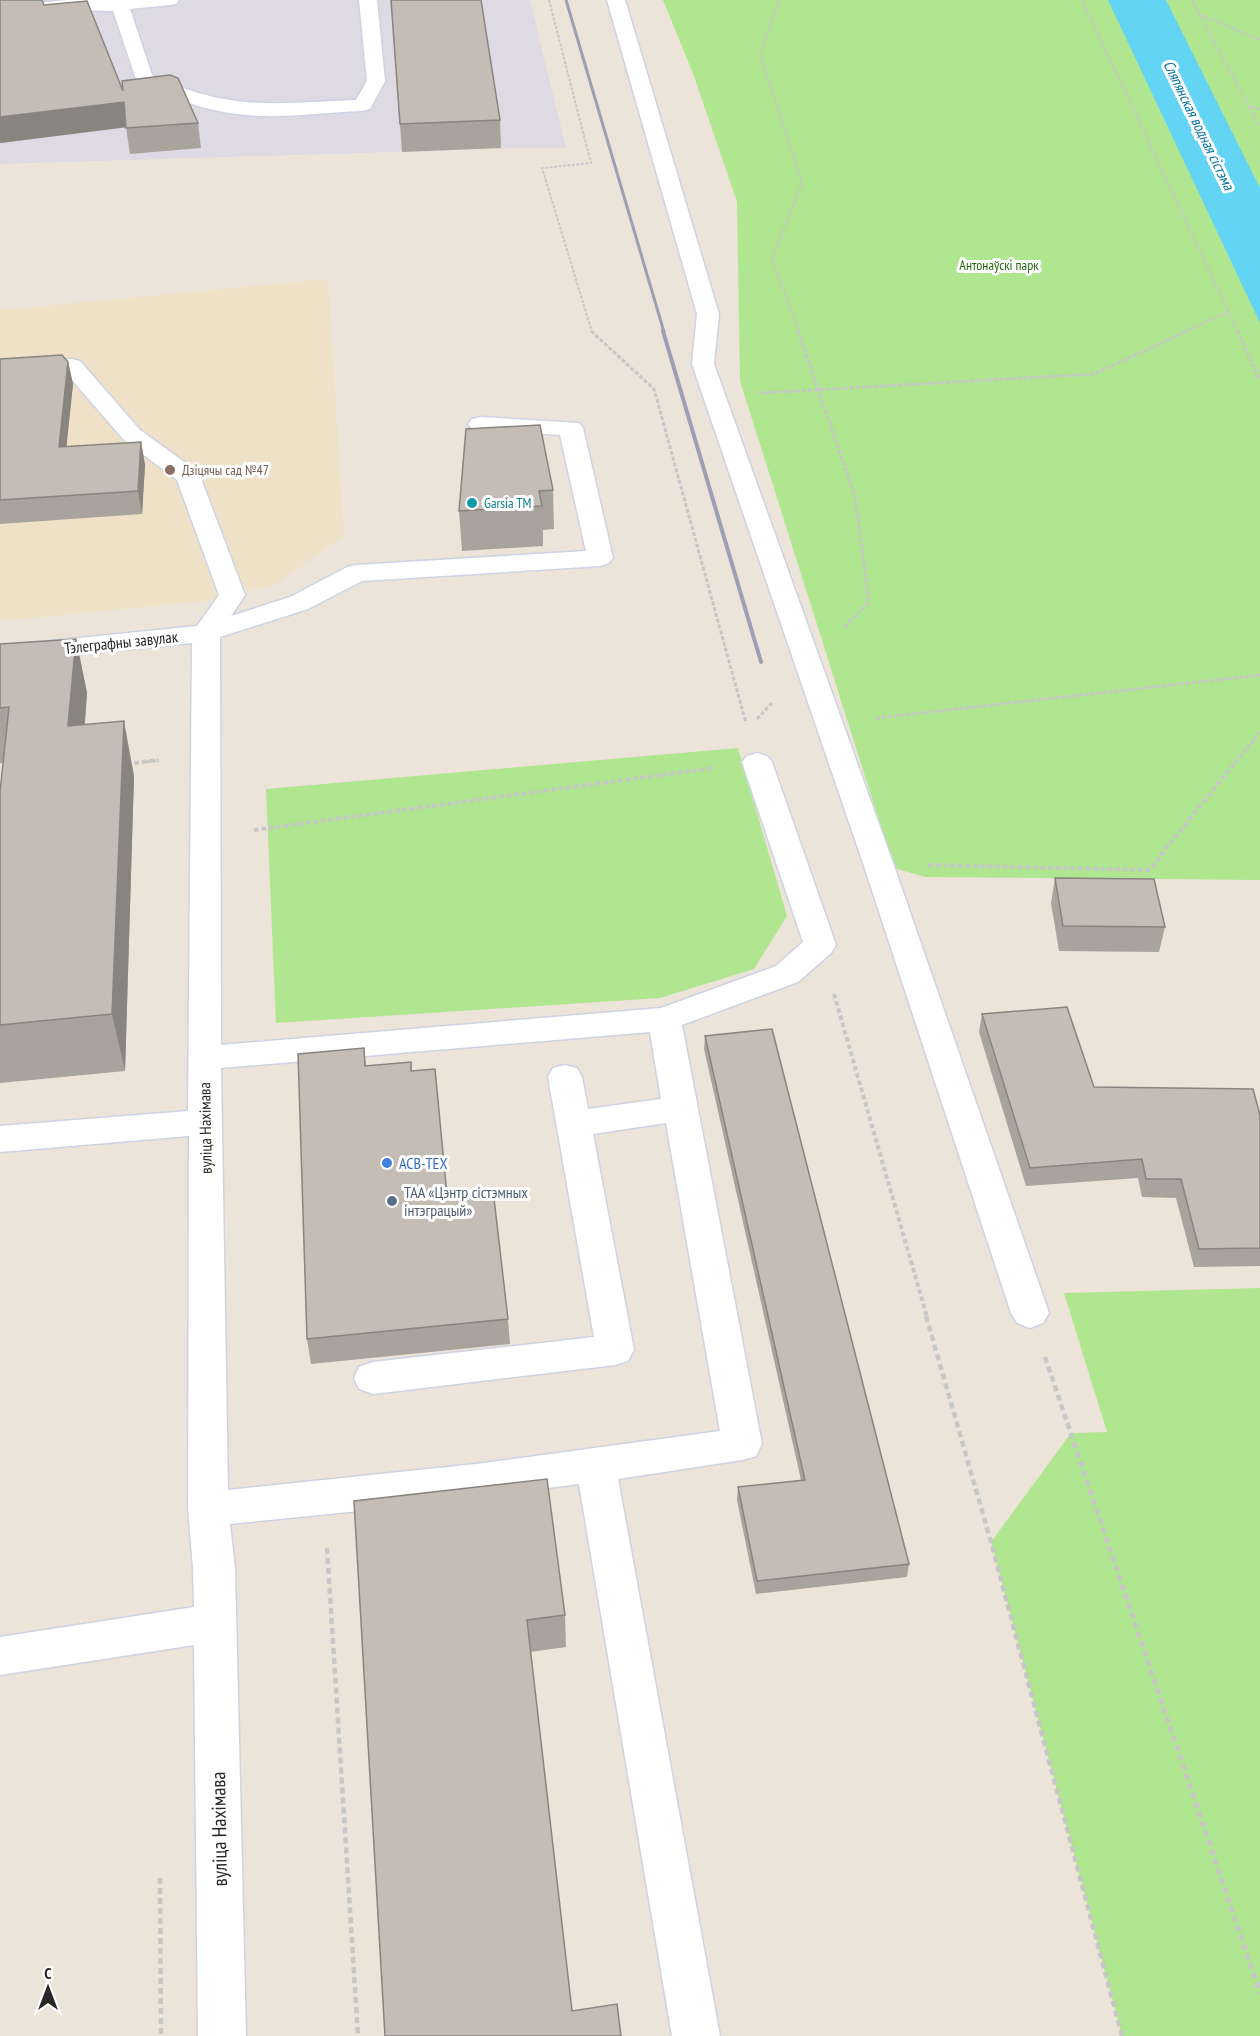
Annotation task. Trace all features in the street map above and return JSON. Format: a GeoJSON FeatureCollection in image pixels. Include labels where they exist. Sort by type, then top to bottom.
{"type":"FeatureCollection","features":[{"type":"Feature","properties":{"kind":"street"},"geometry":{"type":"LineString","coordinates":[[0,12],[51,3],[120,5],[170,0]]}},
{"type":"Feature","properties":{"kind":"street"},"geometry":{"type":"LineString","coordinates":[[120,5],[144,78],[171,92],[213,104],[260,110],[363,105],[376,81],[368,0]]}},
{"type":"Feature","properties":{"kind":"street"},"geometry":{"type":"LineString","coordinates":[[616,0],[708,314],[703,364],[878,863],[1030,1313]]}},
{"type":"Feature","properties":{"kind":"street"},"geometry":{"type":"LineString","coordinates":[[0,370],[72,366],[132,435],[188,476],[232,595],[206,633]]}},
{"type":"Feature","properties":{"kind":"street","name":"Тэлеграфны завулак"},"geometry":{"type":"LineString","coordinates":[[0,654],[206,633],[299,603],[356,573],[600,558],[571,428],[480,424]]}},
{"type":"Feature","properties":{"kind":"street","name":"вуліца Нахімава"},"geometry":{"type":"LineString","coordinates":[[206,633],[204,1058],[208,1509],[214,1568],[222,2036]]}},
{"type":"Feature","properties":{"kind":"street"},"geometry":{"type":"LineString","coordinates":[[204,1058],[664,1019],[787,974],[820,945],[757,762]]}},
{"type":"Feature","properties":{"kind":"street"},"geometry":{"type":"LineString","coordinates":[[208,1509],[324,1500],[596,1466],[742,1444],[664,1019]]}},
{"type":"Feature","properties":{"kind":"street"},"geometry":{"type":"LineString","coordinates":[[373,1378],[615,1350],[565,1077]]}},
{"type":"Feature","properties":{"kind":"street"},"geometry":{"type":"LineString","coordinates":[[573,1120],[594,1122],[680,1108]]}},
{"type":"Feature","properties":{"kind":"street"},"geometry":{"type":"LineString","coordinates":[[0,1139],[206,1122]]}},
{"type":"Feature","properties":{"kind":"street"},"geometry":{"type":"LineString","coordinates":[[596,1466],[696,2036]]}},
{"type":"Feature","properties":{"kind":"street"},"geometry":{"type":"LineString","coordinates":[[0,1656],[215,1623]]}},
{"type":"Feature","properties":{"kind":"path"},"geometry":{"type":"LineString","coordinates":[[205,836],[757,762],[654,389],[591,331],[542,168],[591,163],[549,0]]}},
{"type":"Feature","properties":{"kind":"path"},"geometry":{"type":"LineString","coordinates":[[748,729],[869,602],[855,497],[820,390],[772,259],[802,183],[760,54],[779,0]]}},
{"type":"Feature","properties":{"kind":"path"},"geometry":{"type":"LineString","coordinates":[[1082,0],[1260,380]]}},
{"type":"Feature","properties":{"kind":"path"},"geometry":{"type":"LineString","coordinates":[[1192,0],[1260,127]]}},
{"type":"Feature","properties":{"kind":"path"},"geometry":{"type":"LineString","coordinates":[[1199,14],[1260,40]]}},
{"type":"Feature","properties":{"kind":"path"},"geometry":{"type":"LineString","coordinates":[[1248,106],[1260,109]]}},
{"type":"Feature","properties":{"kind":"path"},"geometry":{"type":"LineString","coordinates":[[714,396],[1094,374],[1228,312]]}},
{"type":"Feature","properties":{"kind":"path"},"geometry":{"type":"LineString","coordinates":[[829,722],[985,707],[1260,675]]}},
{"type":"Feature","properties":{"kind":"path"},"geometry":{"type":"LineString","coordinates":[[878,863],[1149,870],[1260,732]]}},
{"type":"Feature","properties":{"kind":"path"},"geometry":{"type":"LineString","coordinates":[[124,764],[204,754]]}},
{"type":"Feature","properties":{"kind":"path"},"geometry":{"type":"LineString","coordinates":[[820,945],[991,1542],[1122,2036]]}},
{"type":"Feature","properties":{"kind":"path"},"geometry":{"type":"LineString","coordinates":[[1030,1313],[1260,1993]]}},
{"type":"Feature","properties":{"kind":"path"},"geometry":{"type":"LineString","coordinates":[[324,1500],[358,2036]]}},
{"type":"Feature","properties":{"kind":"shaded area"},"geometry":{"type":"Polygon","coordinates":[[[0,0],[530,0],[566,148],[0,164],[0,0]]]}},
{"type":"Feature","properties":{"kind":"shaded area","name":"Дзіцячы сад №47"},"geometry":{"type":"Polygon","coordinates":[[[328,279],[344,535],[275,585],[204,601],[0,621],[0,310],[328,279]]]}},
{"type":"Feature","properties":{"kind":"green space","name":"Антонаўскі парк"},"geometry":{"type":"Polygon","coordinates":[[[663,0],[1260,0],[1260,880],[925,877],[894,868],[740,381],[737,202],[694,76],[663,0]]]}},
{"type":"Feature","properties":{"kind":"green space"},"geometry":{"type":"Polygon","coordinates":[[[738,748],[787,916],[754,969],[660,998],[276,1023],[266,789],[738,748]]]}},
{"type":"Feature","properties":{"kind":"green space"},"geometry":{"type":"Polygon","coordinates":[[[1260,1288],[1260,2036],[1122,2036],[991,1542],[1071,1433],[1107,1432],[1064,1293],[1260,1288]]]}},
{"type":"Feature","properties":{"kind":"water","name":"Сляпянская водная сістэма"},"geometry":{"type":"Polygon","coordinates":[[[1108,0],[1166,0],[1260,188],[1260,323],[1108,0]]]}},
{"type":"Feature","properties":{"kind":"building"},"geometry":{"type":"Polygon","coordinates":[[[0,0],[42,0],[44,5],[87,1],[123,91],[122,81],[170,75],[178,78],[198,123],[126,128],[124,102],[0,117],[0,0]]]}},
{"type":"Feature","properties":{"kind":"building"},"geometry":{"type":"Polygon","coordinates":[[[391,0],[481,0],[500,120],[400,124],[391,0]]]}},
{"type":"Feature","properties":{"kind":"building"},"geometry":{"type":"Polygon","coordinates":[[[62,355],[68,362],[59,447],[141,442],[138,491],[0,500],[0,359],[62,355]]]}},
{"type":"Feature","properties":{"kind":"building"},"geometry":{"type":"Polygon","coordinates":[[[540,425],[553,490],[539,491],[542,506],[459,511],[466,429],[540,425]]]}},
{"type":"Feature","properties":{"kind":"building"},"geometry":{"type":"Polygon","coordinates":[[[76,639],[68,726],[124,721],[112,1014],[0,1025],[0,792],[9,707],[0,708],[0,644],[76,639]]]}},
{"type":"Feature","properties":{"kind":"building"},"geometry":{"type":"Polygon","coordinates":[[[1055,878],[1154,879],[1165,927],[1063,926],[1055,878]]]}},
{"type":"Feature","properties":{"kind":"building"},"geometry":{"type":"Polygon","coordinates":[[[1067,1007],[1094,1087],[1253,1089],[1260,1115],[1260,1248],[1199,1249],[1181,1179],[1146,1179],[1142,1159],[1030,1168],[982,1014],[1067,1007]]]}},
{"type":"Feature","properties":{"kind":"building"},"geometry":{"type":"Polygon","coordinates":[[[772,1029],[909,1564],[757,1581],[738,1487],[805,1480],[705,1036],[772,1029]]]}},
{"type":"Feature","properties":{"kind":"building"},"geometry":{"type":"Polygon","coordinates":[[[364,1048],[365,1066],[411,1062],[411,1071],[435,1069],[447,1195],[493,1190],[508,1319],[307,1339],[298,1054],[364,1048]]]}},
{"type":"Feature","properties":{"kind":"building"},"geometry":{"type":"Polygon","coordinates":[[[547,1479],[565,1615],[527,1620],[572,2011],[617,2004],[621,2036],[385,2036],[354,1501],[547,1479]]]}},
{"type":"Feature","properties":{"kind":"railway"},"geometry":{"type":"LineString","coordinates":[[566,0],[664,332]]}},
{"type":"Feature","properties":{"kind":"railway"},"geometry":{"type":"LineString","coordinates":[[663,331],[761,662]]}},
{"type":"Feature","properties":{"kind":"place","name":"Дзіцячы сад №47"},"geometry":{"type":"Point","coordinates":[170,470]}},
{"type":"Feature","properties":{"kind":"place","name":"Garsia TM"},"geometry":{"type":"Point","coordinates":[472,503]}},
{"type":"Feature","properties":{"kind":"place","name":"ACB-TEX"},"geometry":{"type":"Point","coordinates":[387,1163]}},
{"type":"Feature","properties":{"kind":"place","name":"ТАА «Цэнтр сістэмных інтэграцый»"},"geometry":{"type":"Point","coordinates":[392,1201]}}]}
